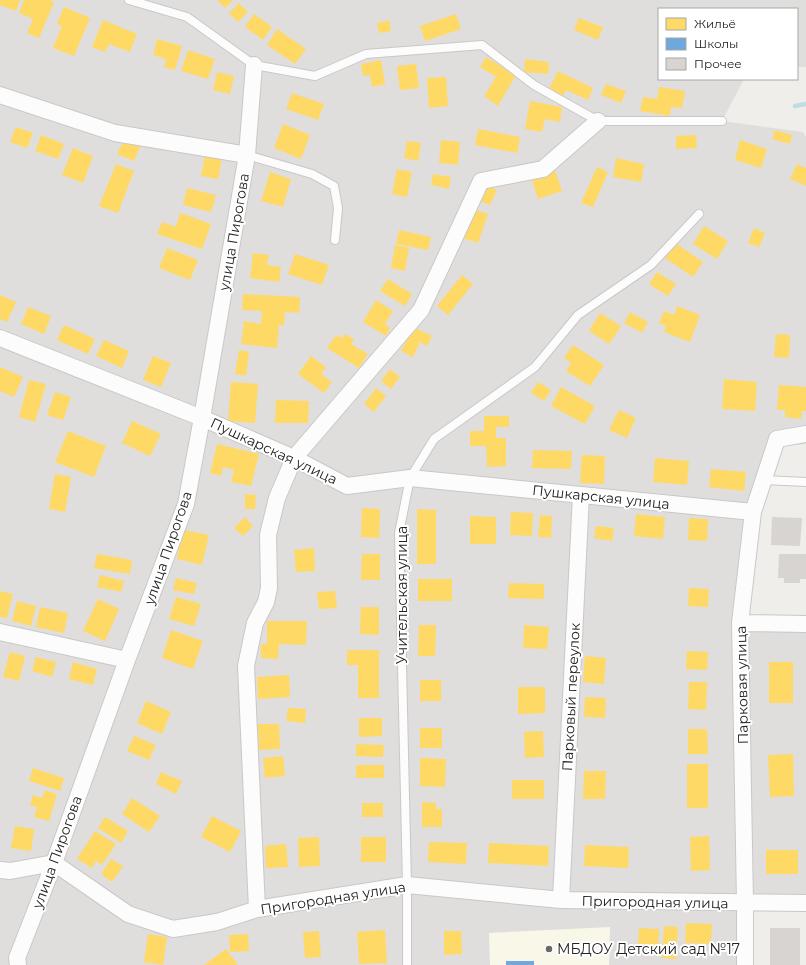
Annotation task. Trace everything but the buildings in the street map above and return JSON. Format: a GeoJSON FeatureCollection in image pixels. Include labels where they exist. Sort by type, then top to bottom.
{"type":"FeatureCollection","features":[{"type":"Feature","properties":{"kind":"street","name":"улица Пирогова"},"geometry":{"type":"LineString","coordinates":[[18,965],[18,958],[186,504],[247,155],[254,65]]}},
{"type":"Feature","properties":{"kind":"street"},"geometry":{"type":"LineString","coordinates":[[0,95],[115,133],[247,155]]}},
{"type":"Feature","properties":{"kind":"street"},"geometry":{"type":"LineString","coordinates":[[257,909],[246,666],[255,623],[266,602],[269,588],[268,535],[277,498],[294,458],[421,310],[481,181],[543,169],[598,121]]}},
{"type":"Feature","properties":{"kind":"street","name":"Пушкарская улица"},"geometry":{"type":"LineString","coordinates":[[0,338],[202,418],[294,458],[347,486],[410,478],[754,512]]}},
{"type":"Feature","properties":{"kind":"street","name":"Парковая улица"},"geometry":{"type":"LineString","coordinates":[[745,965],[740,623],[754,512],[777,439],[806,434]]}},
{"type":"Feature","properties":{"kind":"street","name":"Парковый переулок"},"geometry":{"type":"LineString","coordinates":[[561,900],[581,495]]}},
{"type":"Feature","properties":{"kind":"street"},"geometry":{"type":"LineString","coordinates":[[740,623],[806,624]]}},
{"type":"Feature","properties":{"kind":"street"},"geometry":{"type":"LineString","coordinates":[[0,632],[127,660]]}},
{"type":"Feature","properties":{"kind":"street"},"geometry":{"type":"LineString","coordinates":[[0,870],[10,871],[54,863]]}},
{"type":"Feature","properties":{"kind":"street","name":"Пригородная улица"},"geometry":{"type":"LineString","coordinates":[[54,863],[128,914],[173,929],[217,922],[257,909],[407,885],[561,900],[806,903]]}},
{"type":"Feature","properties":{"kind":"lane"},"geometry":{"type":"LineString","coordinates":[[129,0],[187,17],[254,65],[315,76],[366,54],[482,45],[534,85],[598,121],[722,121]]}},
{"type":"Feature","properties":{"kind":"lane"},"geometry":{"type":"LineString","coordinates":[[247,155],[312,174],[334,186],[338,208],[334,240]]}},
{"type":"Feature","properties":{"kind":"lane","name":"Учительская улица"},"geometry":{"type":"LineString","coordinates":[[407,965],[407,885],[399,533],[410,478],[434,439],[535,367],[578,315],[651,265],[699,214]]}},
{"type":"Feature","properties":{"kind":"lane"},"geometry":{"type":"LineString","coordinates":[[764,480],[806,482]]}},
{"type":"Feature","properties":{"kind":"shaded area"},"geometry":{"type":"Polygon","coordinates":[[[0,0],[806,0],[806,67],[798,67],[798,8],[658,8],[658,80],[743,80],[722,121],[803,132],[806,137],[806,434],[777,440],[753,512],[740,623],[806,624],[806,903],[745,903],[745,965],[0,965],[0,0]]]}},
{"type":"Feature","properties":{"kind":"shaded area","name":"МБДОУ Детский сад №17"},"geometry":{"type":"Polygon","coordinates":[[[610,927],[609,965],[490,965],[489,933],[610,927]]]}},
{"type":"Feature","properties":{"kind":"waterway"},"geometry":{"type":"LineString","coordinates":[[795,106],[806,104]]}},
{"type":"Feature","properties":{"kind":"place","name":"МБДОУ Детский сад №17"},"geometry":{"type":"Point","coordinates":[549,949]}}]}
